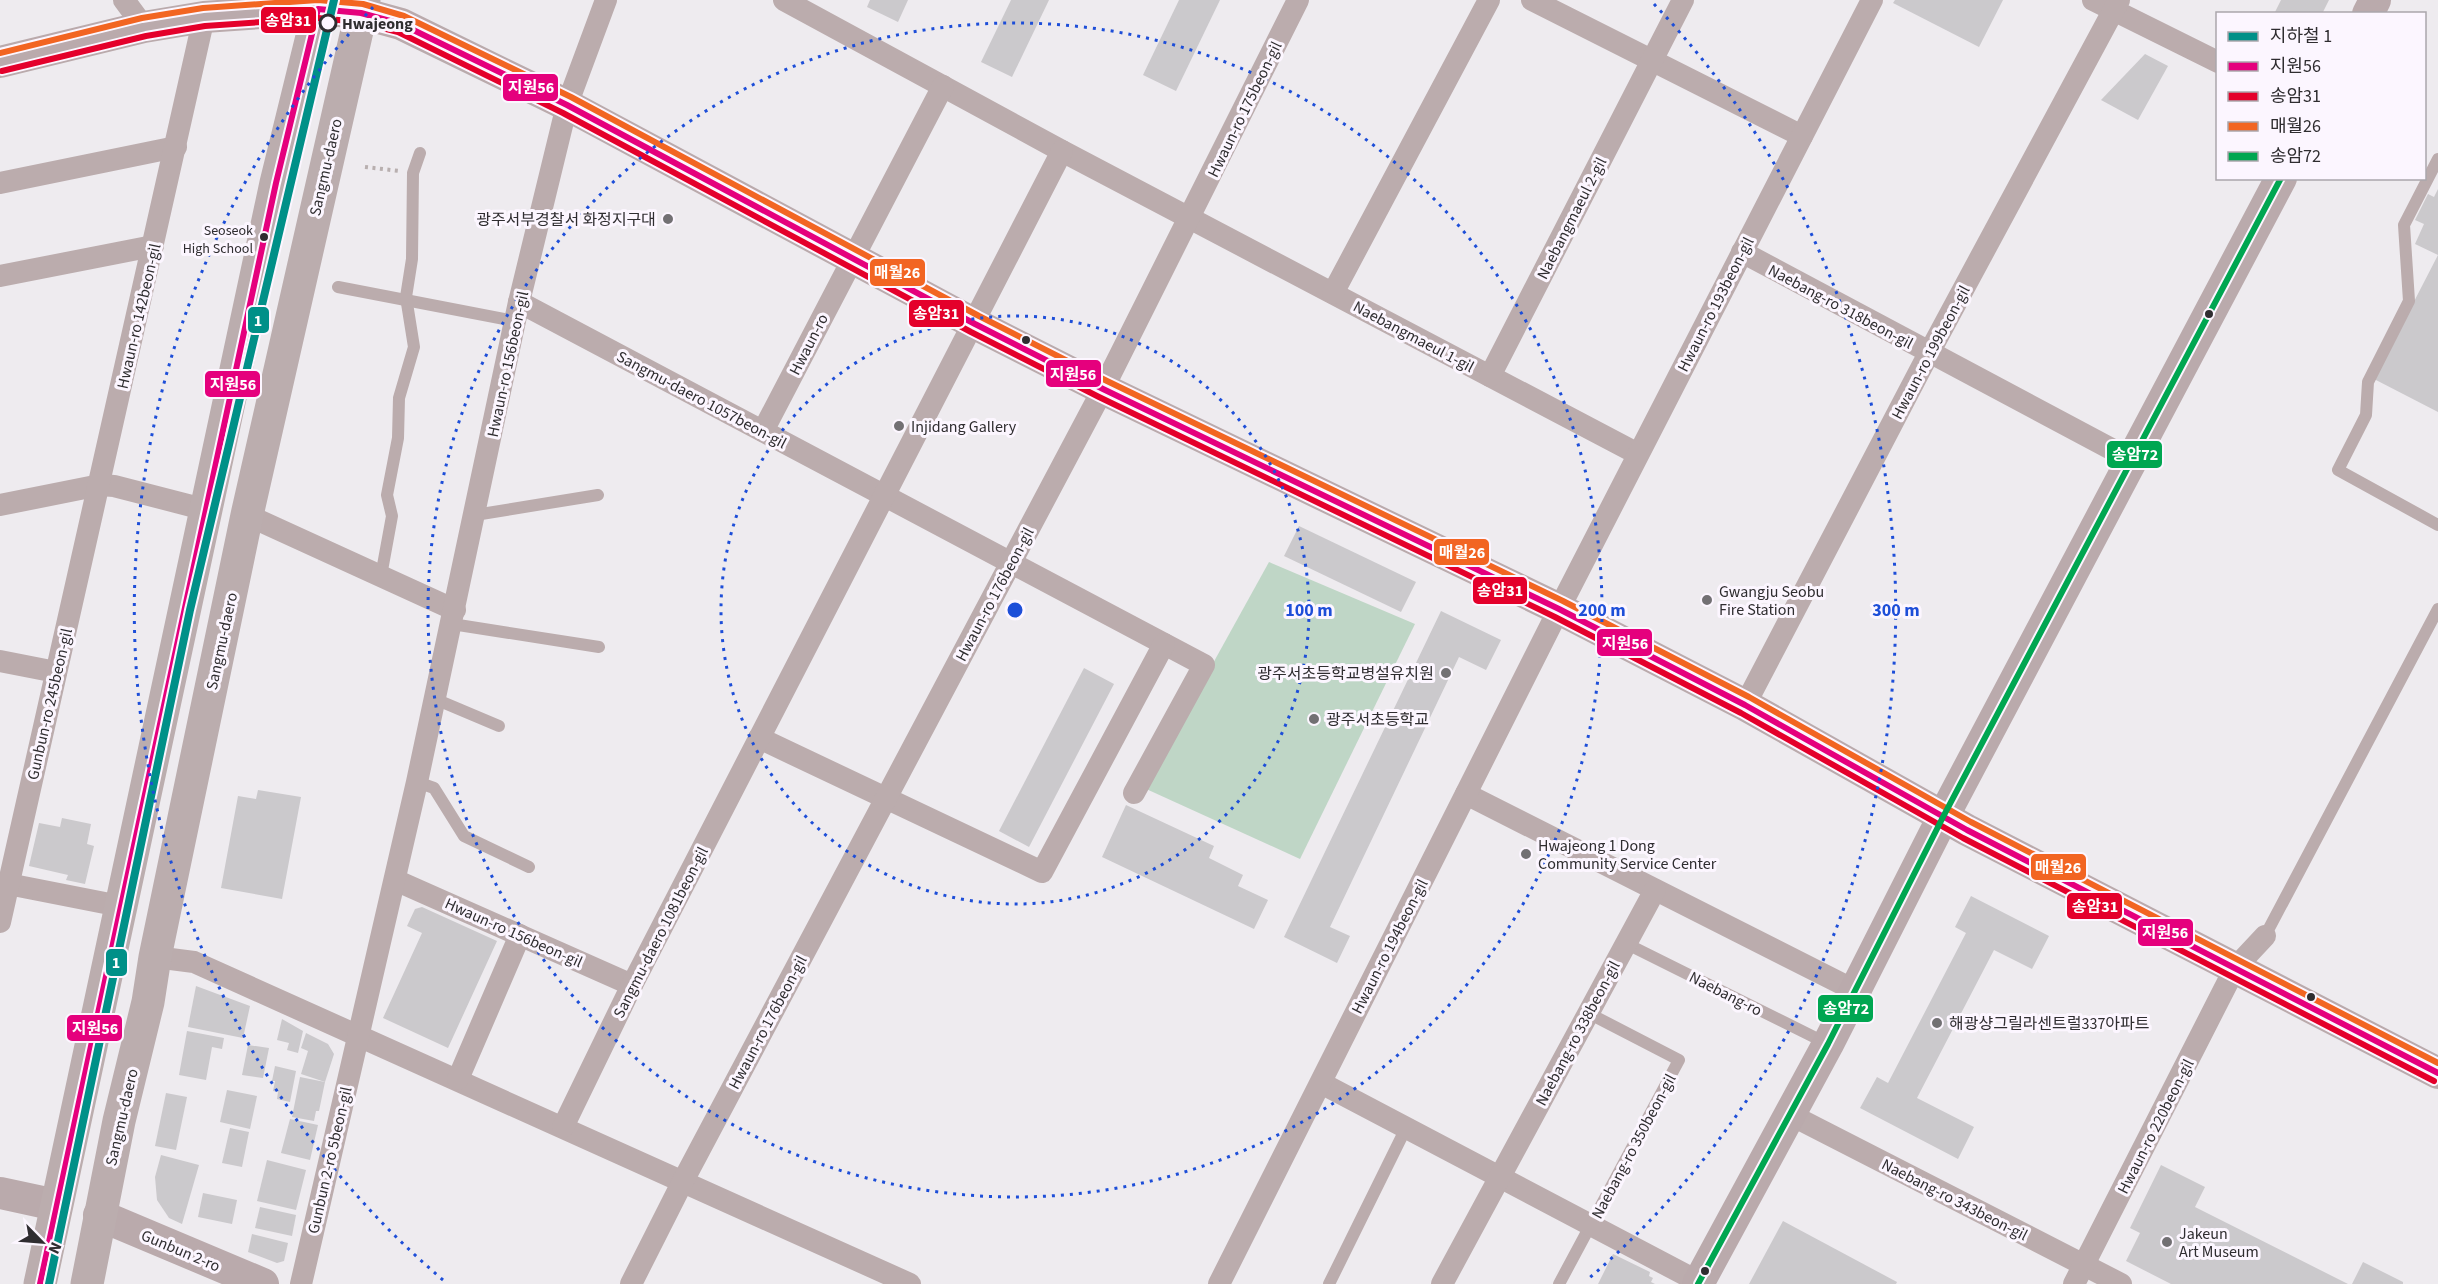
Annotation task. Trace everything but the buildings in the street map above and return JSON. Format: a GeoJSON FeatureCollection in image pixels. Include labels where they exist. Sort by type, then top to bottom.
{"type":"FeatureCollection","features":[{"type":"Feature","properties":{"kind":"main road"},"geometry":{"type":"LineString","coordinates":[[40,1284],[274,195],[319,5]]}},
{"type":"Feature","properties":{"kind":"main road","name":"Sangmu-daero"},"geometry":{"type":"LineString","coordinates":[[87,1284],[99,1215],[148,1002],[154,957],[247,515],[362,7]]}},
{"type":"Feature","properties":{"kind":"street"},"geometry":{"type":"LineString","coordinates":[[124,0],[144,27]]}},
{"type":"Feature","properties":{"kind":"street","name":"Hwaun-ro 156beon-gil"},"geometry":{"type":"LineString","coordinates":[[358,1036],[417,782],[517,311],[567,105],[606,0]]}},
{"type":"Feature","properties":{"kind":"street"},"geometry":{"type":"LineString","coordinates":[[784,0],[1062,151],[1191,218]]}},
{"type":"Feature","properties":{"kind":"street","name":"Hwaun-ro 175beon-gil"},"geometry":{"type":"LineString","coordinates":[[1103,389],[1191,218],[1298,0]]}},
{"type":"Feature","properties":{"kind":"street"},"geometry":{"type":"LineString","coordinates":[[1333,293],[1489,0]]}},
{"type":"Feature","properties":{"kind":"street"},"geometry":{"type":"LineString","coordinates":[[1532,0],[1802,136]]}},
{"type":"Feature","properties":{"kind":"street","name":"Naebangmaeul 2-gil"},"geometry":{"type":"LineString","coordinates":[[1491,376],[1683,0]]}},
{"type":"Feature","properties":{"kind":"street","name":"Hwaun-ro 193beon-gil"},"geometry":{"type":"LineString","coordinates":[[1559,609],[1872,0]]}},
{"type":"Feature","properties":{"kind":"street"},"geometry":{"type":"LineString","coordinates":[[2093,0],[2116,5],[2216,61]]}},
{"type":"Feature","properties":{"kind":"street"},"geometry":{"type":"LineString","coordinates":[[4,57],[144,27],[204,17],[319,5],[362,7],[402,24],[567,105],[975,324],[1103,389],[1559,609],[1745,705],[1943,817],[2438,1073]]}},
{"type":"Feature","properties":{"kind":"street","name":"Hwaun-ro 199beon-gil"},"geometry":{"type":"LineString","coordinates":[[1745,705],[1929,353],[2116,5]]}},
{"type":"Feature","properties":{"kind":"street","name":"Hwaun-ro 142beon-gil"},"geometry":{"type":"LineString","coordinates":[[100,485],[204,17]]}},
{"type":"Feature","properties":{"kind":"street","name":"Hwaun-ro"},"geometry":{"type":"LineString","coordinates":[[763,431],[943,86]]}},
{"type":"Feature","properties":{"kind":"street"},"geometry":{"type":"LineString","coordinates":[[0,183],[176,147]]}},
{"type":"Feature","properties":{"kind":"street"},"geometry":{"type":"LineString","coordinates":[[1062,151],[975,324],[759,738],[1042,872],[1169,647]]}},
{"type":"Feature","properties":{"kind":"street"},"geometry":{"type":"LineString","coordinates":[[1698,1283],[1828,1044],[1943,817],[2280,180]]}},
{"type":"Feature","properties":{"kind":"street","name":"Naebangmaeul 1-gil"},"geometry":{"type":"LineString","coordinates":[[1191,218],[1638,454]]}},
{"type":"Feature","properties":{"kind":"street"},"geometry":{"type":"LineString","coordinates":[[0,276],[153,246]]}},
{"type":"Feature","properties":{"kind":"street","name":"Naebang-ro 318beon-gil"},"geometry":{"type":"LineString","coordinates":[[1742,252],[2132,460]]}},
{"type":"Feature","properties":{"kind":"street","name":"Sangmu-daero 1057beon-gil"},"geometry":{"type":"LineString","coordinates":[[517,311],[763,431],[1204,665],[1134,792]]}},
{"type":"Feature","properties":{"kind":"street","name":"Hwaun-ro 176beon-gil"},"geometry":{"type":"LineString","coordinates":[[631,1284],[683,1181],[1103,389]]}},
{"type":"Feature","properties":{"kind":"street"},"geometry":{"type":"LineString","coordinates":[[0,505],[100,485],[114,486],[207,510]]}},
{"type":"Feature","properties":{"kind":"street","name":"Gunbun-ro 245beon-gil"},"geometry":{"type":"LineString","coordinates":[[0,922],[4,885],[100,485]]}},
{"type":"Feature","properties":{"kind":"street"},"geometry":{"type":"LineString","coordinates":[[247,515],[381,576],[453,617]]}},
{"type":"Feature","properties":{"kind":"street","name":"Hwaun-ro 194beon-gil"},"geometry":{"type":"LineString","coordinates":[[1219,1284],[1559,609]]}},
{"type":"Feature","properties":{"kind":"street"},"geometry":{"type":"LineString","coordinates":[[0,661],[56,672]]}},
{"type":"Feature","properties":{"kind":"street","name":"Sangmu-daero 1081beon-gil"},"geometry":{"type":"LineString","coordinates":[[563,1127],[632,985],[759,738]]}},
{"type":"Feature","properties":{"kind":"street"},"geometry":{"type":"LineString","coordinates":[[1466,794],[1854,990]]}},
{"type":"Feature","properties":{"kind":"street","name":"Hwaun-ro 156beon-gil"},"geometry":{"type":"LineString","coordinates":[[395,880],[632,985]]}},
{"type":"Feature","properties":{"kind":"street"},"geometry":{"type":"LineString","coordinates":[[4,885],[120,906]]}},
{"type":"Feature","properties":{"kind":"street","name":"Naebang-ro 338beon-gil"},"geometry":{"type":"LineString","coordinates":[[1500,1178],[1655,890]]}},
{"type":"Feature","properties":{"kind":"street"},"geometry":{"type":"LineString","coordinates":[[458,1079],[520,935]]}},
{"type":"Feature","properties":{"kind":"street","name":"Hwaun-ro 220beon-gil"},"geometry":{"type":"LineString","coordinates":[[2079,1274],[2235,968],[2265,936]]}},
{"type":"Feature","properties":{"kind":"street"},"geometry":{"type":"LineString","coordinates":[[154,957],[194,962],[910,1284]]}},
{"type":"Feature","properties":{"kind":"street","name":"Gunbun 2-ro 5beon-gil"},"geometry":{"type":"LineString","coordinates":[[301,1284],[358,1036]]}},
{"type":"Feature","properties":{"kind":"street","name":"Naebang-ro 350beon-gil"},"geometry":{"type":"LineString","coordinates":[[1321,1083],[1698,1283]]}},
{"type":"Feature","properties":{"kind":"street","name":"Naebang-ro 343beon-gil"},"geometry":{"type":"LineString","coordinates":[[1788,1114],[2079,1274],[2121,1284]]}},
{"type":"Feature","properties":{"kind":"street"},"geometry":{"type":"LineString","coordinates":[[1442,1284],[1500,1178]]}},
{"type":"Feature","properties":{"kind":"street"},"geometry":{"type":"LineString","coordinates":[[0,1193],[56,1205]]}},
{"type":"Feature","properties":{"kind":"street","name":"Gunbun 2-ro"},"geometry":{"type":"LineString","coordinates":[[99,1215],[262,1284]]}},
{"type":"Feature","properties":{"kind":"lane"},"geometry":{"type":"LineString","coordinates":[[381,576],[392,516],[387,495],[398,438],[400,391],[413,358],[414,347],[407,300],[412,259],[413,173],[420,153]]}},
{"type":"Feature","properties":{"kind":"lane"},"geometry":{"type":"LineString","coordinates":[[2438,159],[2404,225],[2409,301],[2368,382],[2366,415],[2338,470],[2438,525]]}},
{"type":"Feature","properties":{"kind":"lane"},"geometry":{"type":"LineString","coordinates":[[338,287],[407,300],[517,311]]}},
{"type":"Feature","properties":{"kind":"lane"},"geometry":{"type":"LineString","coordinates":[[475,515],[598,495]]}},
{"type":"Feature","properties":{"kind":"lane"},"geometry":{"type":"LineString","coordinates":[[2265,936],[2438,609]]}},
{"type":"Feature","properties":{"kind":"lane"},"geometry":{"type":"LineString","coordinates":[[453,617],[599,647]]}},
{"type":"Feature","properties":{"kind":"lane"},"geometry":{"type":"LineString","coordinates":[[435,699],[499,726]]}},
{"type":"Feature","properties":{"kind":"lane"},"geometry":{"type":"LineString","coordinates":[[417,782],[434,788],[458,828],[470,841],[529,867]]}},
{"type":"Feature","properties":{"kind":"lane","name":"Naebang-ro"},"geometry":{"type":"LineString","coordinates":[[1625,943],[1828,1044]]}},
{"type":"Feature","properties":{"kind":"lane","name":"Naebang-ro 350beon-gil"},"geometry":{"type":"LineString","coordinates":[[1559,1284],[1678,1060],[1588,1013]]}},
{"type":"Feature","properties":{"kind":"lane"},"geometry":{"type":"LineString","coordinates":[[1329,1284],[1406,1128]]}},
{"type":"Feature","properties":{"kind":"path"},"geometry":{"type":"LineString","coordinates":[[366,167],[413,173]]}},
{"type":"Feature","properties":{"kind":"green space"},"geometry":{"type":"Polygon","coordinates":[[[1269,562],[1415,624],[1300,859],[1144,788],[1269,562]]]}},
{"type":"Feature","properties":{"kind":"metro line","name":"1"},"geometry":{"type":"LineString","coordinates":[[49,1284],[190,610],[334,0]]}},
{"type":"Feature","properties":{"kind":"transit line","name":"매월26"},"geometry":{"type":"LineString","coordinates":[[0,53],[142,18],[203,8],[318,0],[363,4],[404,16],[571,97],[979,316],[1107,381],[1563,601],[1749,697],[1971,822],[2438,1063]]}},
{"type":"Feature","properties":{"kind":"transit line","name":"지원56"},"geometry":{"type":"LineString","coordinates":[[40,1284],[276,183],[318,9],[361,13],[401,24],[567,105],[975,324],[1103,389],[1559,609],[1745,705],[1967,830],[2438,1073]]}},
{"type":"Feature","properties":{"kind":"transit line","name":"송암31"},"geometry":{"type":"LineString","coordinates":[[2,71],[146,36],[205,26],[318,18],[359,22],[398,32],[563,113],[971,332],[1099,397],[1555,617],[1741,713],[1963,838],[2434,1081]]}},
{"type":"Feature","properties":{"kind":"transit line","name":"송암72"},"geometry":{"type":"LineString","coordinates":[[1698,1284],[1828,1044],[1943,817],[2280,180]]}},
{"type":"Feature","properties":{"kind":"place","name":"Hwajeong"},"geometry":{"type":"Point","coordinates":[328,23]}},
{"type":"Feature","properties":{"kind":"place","name":"광주서부경찰서 화정지구대"},"geometry":{"type":"Point","coordinates":[668,219]}},
{"type":"Feature","properties":{"kind":"place","name":"Seoseok High School"},"geometry":{"type":"Point","coordinates":[264,237]}},
{"type":"Feature","properties":{"kind":"place","name":"Injidang Gallery"},"geometry":{"type":"Point","coordinates":[899,426]}},
{"type":"Feature","properties":{"kind":"place","name":"Gwangju Seobu Fire Station"},"geometry":{"type":"Point","coordinates":[1707,600]}},
{"type":"Feature","properties":{"kind":"place","name":"광주서초등학교병설유치원"},"geometry":{"type":"Point","coordinates":[1446,673]}},
{"type":"Feature","properties":{"kind":"place","name":"광주서초등학교"},"geometry":{"type":"Point","coordinates":[1314,719]}},
{"type":"Feature","properties":{"kind":"place","name":"Hwajeong 1 Dong Community Service Center"},"geometry":{"type":"Point","coordinates":[1526,854]}},
{"type":"Feature","properties":{"kind":"place","name":"해광샹그릴라센트럴337아파트"},"geometry":{"type":"Point","coordinates":[1937,1023]}},
{"type":"Feature","properties":{"kind":"place","name":"Jakeun Art Museum"},"geometry":{"type":"Point","coordinates":[2167,1242]}}]}
